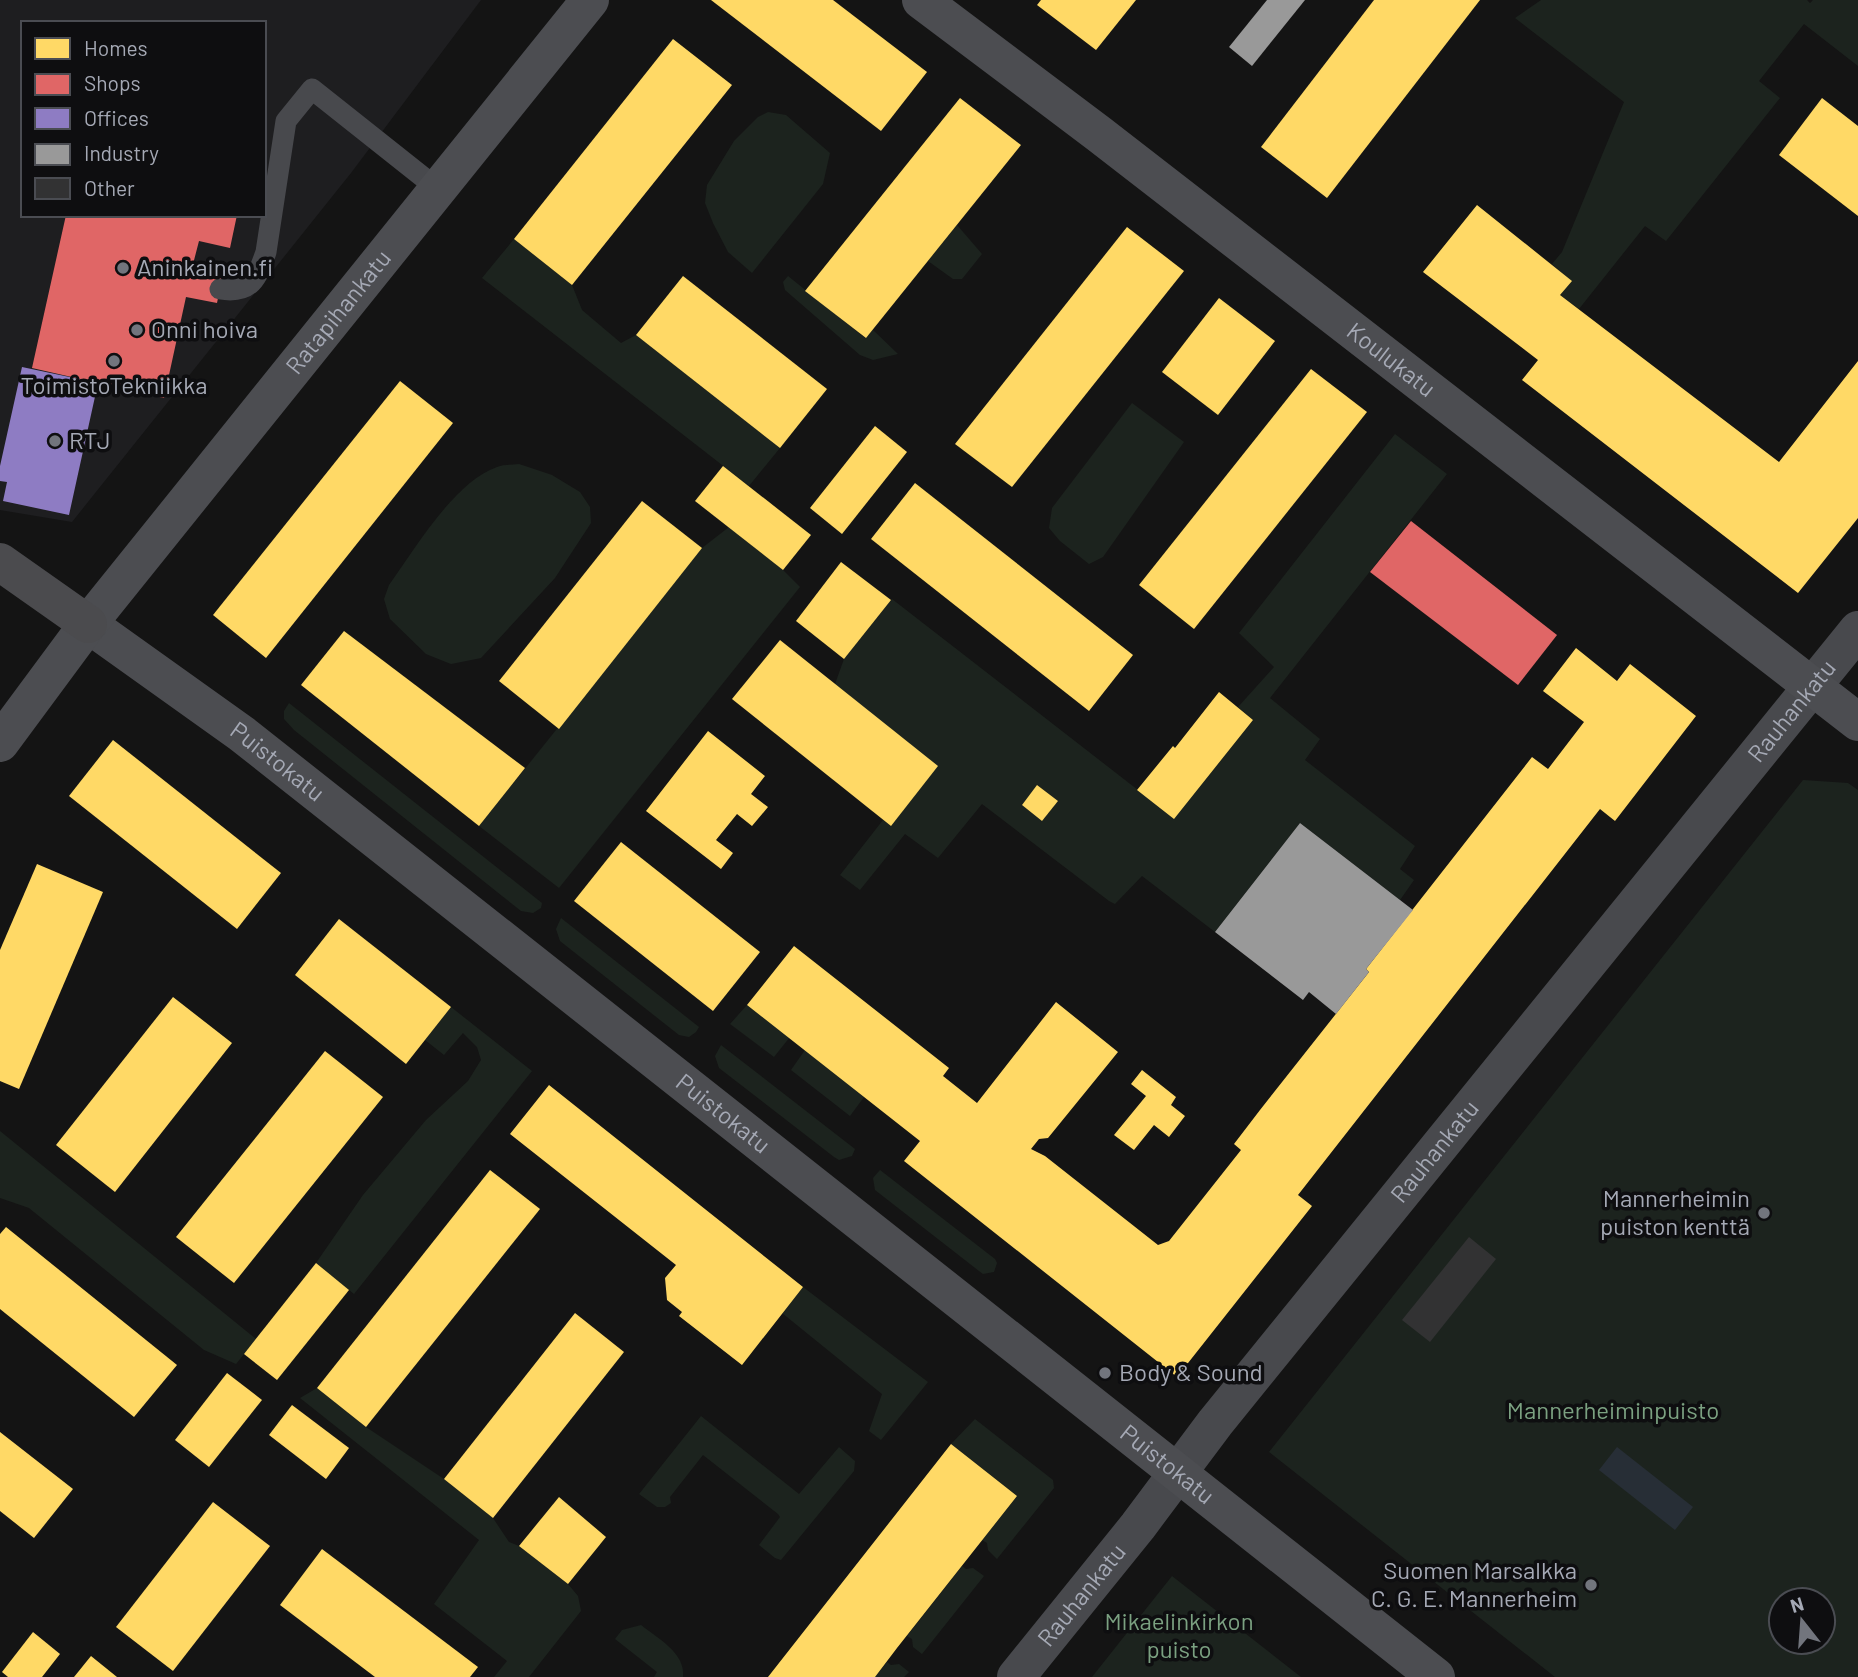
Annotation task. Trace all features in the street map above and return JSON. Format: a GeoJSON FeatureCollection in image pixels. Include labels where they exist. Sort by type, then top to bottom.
{"type":"FeatureCollection","features":[{"type":"Feature","properties":{"kind":"highway","name":"Puistokatu"},"geometry":{"type":"LineString","coordinates":[[0,562],[88,624]]}},
{"type":"Feature","properties":{"kind":"main road","name":"Ratapihankatu"},"geometry":{"type":"LineString","coordinates":[[0,743],[88,624],[590,0]]}},
{"type":"Feature","properties":{"kind":"main road","name":"Koulukatu"},"geometry":{"type":"LineString","coordinates":[[921,0],[1099,134],[1858,722]]}},
{"type":"Feature","properties":{"kind":"main road","name":"Puistokatu"},"geometry":{"type":"LineString","coordinates":[[88,624],[242,734],[1436,1677]]}},
{"type":"Feature","properties":{"kind":"street","name":"Rauhankatu"},"geometry":{"type":"LineString","coordinates":[[1016,1677],[1178,1474],[1215,1423],[1858,630]]}},
{"type":"Feature","properties":{"kind":"lane"},"geometry":{"type":"LineString","coordinates":[[220,289],[240,290],[254,281],[261,268],[266,252],[286,121],[312,89],[438,190]]}},
{"type":"Feature","properties":{"kind":"shaded area"},"geometry":{"type":"Polygon","coordinates":[[[0,0],[481,0],[351,173],[72,522],[0,510],[0,0]]]}},
{"type":"Feature","properties":{"kind":"shaded area"},"geometry":{"type":"Polygon","coordinates":[[[1617,1447],[1693,1507],[1675,1530],[1599,1470],[1617,1447]]]}},
{"type":"Feature","properties":{"kind":"green space"},"geometry":{"type":"Polygon","coordinates":[[[1541,0],[1807,0],[1810,3],[1813,0],[1858,0],[1858,66],[1804,24],[1759,81],[1780,98],[1666,241],[1645,226],[1579,309],[1560,295],[1571,281],[1552,264],[1562,252],[1624,102],[1515,18],[1541,0]]]}},
{"type":"Feature","properties":{"kind":"green space"},"geometry":{"type":"Polygon","coordinates":[[[768,112],[786,115],[830,153],[823,184],[752,273],[728,252],[705,203],[707,185],[734,141],[758,117],[768,112]]]}},
{"type":"Feature","properties":{"kind":"green space"},"geometry":{"type":"Polygon","coordinates":[[[957,225],[982,254],[962,279],[953,279],[928,261],[957,225]]]}},
{"type":"Feature","properties":{"kind":"green space"},"geometry":{"type":"Polygon","coordinates":[[[514,239],[572,285],[582,310],[621,343],[636,335],[780,448],[749,486],[482,278],[514,239]]]}},
{"type":"Feature","properties":{"kind":"green space"},"geometry":{"type":"Polygon","coordinates":[[[788,276],[865,338],[873,330],[898,354],[873,360],[860,355],[785,290],[783,282],[788,276]]]}},
{"type":"Feature","properties":{"kind":"green space"},"geometry":{"type":"Polygon","coordinates":[[[1132,403],[1184,442],[1103,557],[1089,564],[1060,541],[1049,528],[1052,508],[1132,403]]]}},
{"type":"Feature","properties":{"kind":"green space"},"geometry":{"type":"Polygon","coordinates":[[[1395,434],[1447,474],[1270,698],[1320,739],[1305,760],[1415,846],[1400,869],[1414,880],[1400,900],[1300,823],[1215,932],[1142,876],[1115,904],[1109,901],[982,804],[938,858],[905,834],[860,890],[840,875],[883,820],[891,826],[835,684],[844,659],[892,599],[1174,818],[1253,720],[1238,707],[1274,667],[1239,633],[1395,434]],[[1037,785],[1022,805],[1042,821],[1058,801],[1037,785]]]}},
{"type":"Feature","properties":{"kind":"green space"},"geometry":{"type":"Polygon","coordinates":[[[519,464],[552,475],[580,492],[590,507],[591,523],[555,578],[481,658],[451,664],[426,654],[390,619],[384,599],[389,585],[437,518],[466,487],[497,467],[519,464]]]}},
{"type":"Feature","properties":{"kind":"green space"},"geometry":{"type":"Polygon","coordinates":[[[729,527],[800,587],[559,888],[479,826],[702,548],[729,527]]]}},
{"type":"Feature","properties":{"kind":"green space"},"geometry":{"type":"Polygon","coordinates":[[[289,703],[542,903],[541,908],[533,913],[521,911],[294,730],[284,719],[284,711],[289,703]]]}},
{"type":"Feature","properties":{"kind":"green space","name":"Mannerheiminpuisto"},"geometry":{"type":"Polygon","coordinates":[[[1803,780],[1848,783],[1858,790],[1858,1677],[1555,1677],[1269,1452],[1803,780]]]}},
{"type":"Feature","properties":{"kind":"green space"},"geometry":{"type":"Polygon","coordinates":[[[561,918],[699,1027],[696,1032],[689,1037],[679,1035],[560,941],[556,929],[561,918]]]}},
{"type":"Feature","properties":{"kind":"green space"},"geometry":{"type":"Polygon","coordinates":[[[747,1005],[790,1037],[774,1057],[730,1024],[747,1005]]]}},
{"type":"Feature","properties":{"kind":"green space"},"geometry":{"type":"Polygon","coordinates":[[[451,1007],[532,1071],[354,1294],[316,1263],[363,1195],[426,1120],[468,1081],[481,1060],[477,1047],[463,1033],[444,1055],[425,1040],[451,1007]]]}},
{"type":"Feature","properties":{"kind":"green space"},"geometry":{"type":"Polygon","coordinates":[[[721,1045],[855,1149],[852,1156],[839,1160],[834,1157],[719,1068],[715,1056],[721,1045]]]}},
{"type":"Feature","properties":{"kind":"green space"},"geometry":{"type":"Polygon","coordinates":[[[805,1050],[864,1097],[850,1116],[791,1070],[805,1050]]]}},
{"type":"Feature","properties":{"kind":"green space"},"geometry":{"type":"Polygon","coordinates":[[[0,1131],[256,1339],[236,1364],[204,1350],[29,1208],[0,1198],[0,1131]]]}},
{"type":"Feature","properties":{"kind":"green space"},"geometry":{"type":"Polygon","coordinates":[[[880,1170],[995,1259],[997,1263],[994,1272],[983,1274],[875,1190],[873,1178],[880,1170]]]}},
{"type":"Feature","properties":{"kind":"green space"},"geometry":{"type":"Polygon","coordinates":[[[803,1287],[928,1382],[881,1440],[869,1431],[882,1394],[782,1313],[803,1287]]]}},
{"type":"Feature","properties":{"kind":"green space"},"geometry":{"type":"Polygon","coordinates":[[[317,1388],[366,1427],[444,1479],[493,1518],[509,1542],[519,1546],[568,1584],[578,1596],[581,1611],[529,1677],[494,1677],[507,1661],[434,1604],[479,1540],[300,1398],[317,1388]]]}},
{"type":"Feature","properties":{"kind":"green space"},"geometry":{"type":"Polygon","coordinates":[[[701,1416],[799,1494],[839,1447],[855,1461],[854,1471],[781,1560],[759,1545],[780,1517],[778,1514],[703,1455],[670,1497],[671,1503],[665,1507],[657,1507],[639,1494],[701,1416]]]}},
{"type":"Feature","properties":{"kind":"green space"},"geometry":{"type":"Polygon","coordinates":[[[975,1419],[1053,1480],[1054,1488],[997,1559],[982,1540],[1017,1496],[951,1444],[975,1419]]]}},
{"type":"Feature","properties":{"kind":"green space"},"geometry":{"type":"Polygon","coordinates":[[[962,1566],[966,1569],[973,1568],[984,1576],[922,1654],[913,1647],[912,1639],[907,1636],[962,1566]]]}},
{"type":"Feature","properties":{"kind":"green space","name":"Mikaelinkirkon puisto"},"geometry":{"type":"Polygon","coordinates":[[[1172,1576],[1301,1677],[1092,1677],[1172,1576]]]}},
{"type":"Feature","properties":{"kind":"green space"},"geometry":{"type":"Polygon","coordinates":[[[641,1625],[675,1653],[683,1668],[683,1677],[654,1677],[657,1672],[615,1639],[622,1630],[641,1625]]]}},
{"type":"Feature","properties":{"kind":"green space"},"geometry":{"type":"Polygon","coordinates":[[[887,1662],[891,1665],[899,1664],[909,1672],[904,1677],[875,1677],[887,1662]]]}},
{"type":"Feature","properties":{"kind":"building: Homes"},"geometry":{"type":"Polygon","coordinates":[[[711,0],[833,0],[927,72],[881,131],[711,0]]]}},
{"type":"Feature","properties":{"kind":"building: Homes"},"geometry":{"type":"Polygon","coordinates":[[[1041,0],[1136,0],[1096,50],[1037,5],[1041,0]]]}},
{"type":"Feature","properties":{"kind":"building: Homes"},"geometry":{"type":"Polygon","coordinates":[[[1374,0],[1480,0],[1327,198],[1261,147],[1374,0]]]}},
{"type":"Feature","properties":{"kind":"building: Homes"},"geometry":{"type":"Polygon","coordinates":[[[673,39],[732,85],[572,285],[514,239],[673,39]]]}},
{"type":"Feature","properties":{"kind":"building: Homes"},"geometry":{"type":"Polygon","coordinates":[[[960,98],[1021,145],[866,338],[805,291],[960,98]]]}},
{"type":"Feature","properties":{"kind":"building: Homes"},"geometry":{"type":"Polygon","coordinates":[[[1822,98],[1858,126],[1858,216],[1779,155],[1822,98]]]}},
{"type":"Feature","properties":{"kind":"building: Homes"},"geometry":{"type":"Polygon","coordinates":[[[1477,205],[1572,281],[1560,295],[1779,462],[1858,361],[1858,518],[1798,593],[1522,380],[1538,360],[1423,272],[1477,205]]]}},
{"type":"Feature","properties":{"kind":"building: Homes"},"geometry":{"type":"Polygon","coordinates":[[[1127,227],[1184,271],[1012,487],[955,444],[1127,227]]]}},
{"type":"Feature","properties":{"kind":"building: Homes"},"geometry":{"type":"Polygon","coordinates":[[[683,276],[827,389],[780,448],[636,335],[683,276]]]}},
{"type":"Feature","properties":{"kind":"building: Homes"},"geometry":{"type":"Polygon","coordinates":[[[1219,298],[1275,341],[1218,415],[1162,372],[1219,298]]]}},
{"type":"Feature","properties":{"kind":"building: Homes"},"geometry":{"type":"Polygon","coordinates":[[[1311,369],[1367,412],[1194,629],[1139,585],[1311,369]]]}},
{"type":"Feature","properties":{"kind":"building: Homes"},"geometry":{"type":"Polygon","coordinates":[[[400,381],[453,423],[266,658],[213,615],[400,381]]]}},
{"type":"Feature","properties":{"kind":"building: Homes"},"geometry":{"type":"Polygon","coordinates":[[[875,426],[907,452],[842,534],[810,508],[875,426]]]}},
{"type":"Feature","properties":{"kind":"building: Homes"},"geometry":{"type":"Polygon","coordinates":[[[723,466],[811,535],[783,570],[695,501],[723,466]]]}},
{"type":"Feature","properties":{"kind":"building: Homes"},"geometry":{"type":"Polygon","coordinates":[[[915,483],[1133,655],[1089,711],[871,539],[915,483]]]}},
{"type":"Feature","properties":{"kind":"building: Homes"},"geometry":{"type":"Polygon","coordinates":[[[642,501],[702,548],[559,729],[499,681],[642,501]]]}},
{"type":"Feature","properties":{"kind":"building: Homes"},"geometry":{"type":"Polygon","coordinates":[[[841,562],[891,600],[844,659],[796,621],[841,562]]]}},
{"type":"Feature","properties":{"kind":"building: Homes"},"geometry":{"type":"Polygon","coordinates":[[[344,631],[525,768],[479,826],[301,685],[344,631]]]}},
{"type":"Feature","properties":{"kind":"building: Homes"},"geometry":{"type":"Polygon","coordinates":[[[780,640],[938,766],[891,826],[732,699],[780,640]]]}},
{"type":"Feature","properties":{"kind":"building: Homes"},"geometry":{"type":"Polygon","coordinates":[[[1576,648],[1617,681],[1630,664],[1696,716],[1615,821],[1600,809],[1298,1195],[1312,1206],[1177,1377],[904,1161],[920,1141],[747,1005],[794,946],[949,1068],[943,1076],[977,1103],[1056,1002],[1118,1052],[1048,1138],[1039,1139],[1031,1149],[1045,1156],[1158,1245],[1169,1241],[1241,1150],[1234,1144],[1369,972],[1366,969],[1532,757],[1548,769],[1584,722],[1543,691],[1576,648]]]}},
{"type":"Feature","properties":{"kind":"building: Homes"},"geometry":{"type":"Polygon","coordinates":[[[1219,692],[1253,720],[1174,819],[1137,790],[1173,746],[1175,748],[1219,692]]]}},
{"type":"Feature","properties":{"kind":"building: Homes"},"geometry":{"type":"Polygon","coordinates":[[[708,731],[765,776],[751,794],[768,807],[752,826],[737,814],[716,840],[733,853],[721,869],[646,811],[708,731]]]}},
{"type":"Feature","properties":{"kind":"building: Homes"},"geometry":{"type":"Polygon","coordinates":[[[113,740],[281,873],[237,929],[69,796],[113,740]]]}},
{"type":"Feature","properties":{"kind":"building: Homes"},"geometry":{"type":"Polygon","coordinates":[[[1037,785],[1058,801],[1042,821],[1022,805],[1037,785]]]}},
{"type":"Feature","properties":{"kind":"building: Homes"},"geometry":{"type":"Polygon","coordinates":[[[621,842],[760,952],[713,1011],[574,901],[621,842]]]}},
{"type":"Feature","properties":{"kind":"building: Homes"},"geometry":{"type":"Polygon","coordinates":[[[37,864],[103,892],[19,1089],[0,1081],[0,950],[37,864]]]}},
{"type":"Feature","properties":{"kind":"building: Homes"},"geometry":{"type":"Polygon","coordinates":[[[339,919],[451,1007],[406,1064],[295,975],[339,919]]]}},
{"type":"Feature","properties":{"kind":"building: Homes"},"geometry":{"type":"Polygon","coordinates":[[[173,997],[232,1043],[115,1192],[56,1145],[173,997]]]}},
{"type":"Feature","properties":{"kind":"building: Homes"},"geometry":{"type":"Polygon","coordinates":[[[325,1051],[383,1097],[234,1283],[176,1237],[325,1051]]]}},
{"type":"Feature","properties":{"kind":"building: Homes"},"geometry":{"type":"Polygon","coordinates":[[[1142,1070],[1176,1097],[1171,1105],[1185,1116],[1169,1137],[1154,1125],[1134,1150],[1114,1135],[1146,1096],[1131,1084],[1142,1070]]]}},
{"type":"Feature","properties":{"kind":"building: Homes"},"geometry":{"type":"Polygon","coordinates":[[[549,1085],[803,1287],[742,1365],[679,1316],[682,1312],[667,1300],[665,1278],[676,1265],[510,1134],[549,1085]]]}},
{"type":"Feature","properties":{"kind":"building: Homes"},"geometry":{"type":"Polygon","coordinates":[[[490,1170],[540,1209],[366,1427],[317,1388],[490,1170]]]}},
{"type":"Feature","properties":{"kind":"building: Homes"},"geometry":{"type":"Polygon","coordinates":[[[6,1227],[177,1365],[134,1417],[0,1309],[0,1234],[6,1227]]]}},
{"type":"Feature","properties":{"kind":"building: Homes"},"geometry":{"type":"Polygon","coordinates":[[[316,1263],[349,1290],[277,1380],[244,1354],[316,1263]]]}},
{"type":"Feature","properties":{"kind":"building: Homes"},"geometry":{"type":"Polygon","coordinates":[[[575,1313],[624,1352],[493,1518],[444,1479],[575,1313]]]}},
{"type":"Feature","properties":{"kind":"building: Homes"},"geometry":{"type":"Polygon","coordinates":[[[227,1373],[262,1400],[209,1467],[175,1440],[227,1373]]]}},
{"type":"Feature","properties":{"kind":"building: Homes"},"geometry":{"type":"Polygon","coordinates":[[[292,1405],[349,1448],[326,1479],[269,1435],[292,1405]]]}},
{"type":"Feature","properties":{"kind":"building: Homes"},"geometry":{"type":"Polygon","coordinates":[[[0,1432],[73,1489],[34,1538],[0,1511],[0,1432]]]}},
{"type":"Feature","properties":{"kind":"building: Homes"},"geometry":{"type":"Polygon","coordinates":[[[951,1444],[1017,1496],[875,1677],[768,1677],[951,1444]]]}},
{"type":"Feature","properties":{"kind":"building: Homes"},"geometry":{"type":"Polygon","coordinates":[[[559,1497],[606,1537],[568,1584],[519,1546],[559,1497]]]}},
{"type":"Feature","properties":{"kind":"building: Homes"},"geometry":{"type":"Polygon","coordinates":[[[213,1502],[270,1546],[173,1671],[116,1627],[213,1502]]]}},
{"type":"Feature","properties":{"kind":"building: Homes"},"geometry":{"type":"Polygon","coordinates":[[[322,1549],[478,1667],[470,1677],[375,1677],[280,1605],[322,1549]]]}},
{"type":"Feature","properties":{"kind":"building: Homes"},"geometry":{"type":"Polygon","coordinates":[[[33,1632],[60,1654],[42,1677],[8,1677],[2,1672],[33,1632]]]}},
{"type":"Feature","properties":{"kind":"building: Homes"},"geometry":{"type":"Polygon","coordinates":[[[91,1656],[117,1677],[74,1677],[91,1656]]]}},
{"type":"Feature","properties":{"kind":"building: Shops"},"geometry":{"type":"Polygon","coordinates":[[[66,217],[237,217],[230,248],[199,241],[192,268],[223,274],[217,303],[186,297],[164,398],[32,368],[66,217]]]}},
{"type":"Feature","properties":{"kind":"building: Shops"},"geometry":{"type":"Polygon","coordinates":[[[1411,521],[1557,635],[1518,685],[1370,572],[1411,521]]]}},
{"type":"Feature","properties":{"kind":"building: Offices"},"geometry":{"type":"Polygon","coordinates":[[[22,367],[98,383],[69,515],[3,501],[7,482],[0,481],[0,466],[22,367]]]}},
{"type":"Feature","properties":{"kind":"building: Industry"},"geometry":{"type":"Polygon","coordinates":[[[1267,0],[1305,0],[1252,66],[1229,47],[1267,0]]]}},
{"type":"Feature","properties":{"kind":"building: Industry"},"geometry":{"type":"Polygon","coordinates":[[[1300,823],[1413,910],[1366,969],[1369,972],[1336,1014],[1309,992],[1303,1000],[1215,932],[1300,823]]]}},
{"type":"Feature","properties":{"kind":"building: Other"},"geometry":{"type":"Polygon","coordinates":[[[1469,1237],[1496,1259],[1430,1342],[1402,1320],[1469,1237]]]}},
{"type":"Feature","properties":{"kind":"place","name":"Aninkainen.fi"},"geometry":{"type":"Point","coordinates":[123,268]}},
{"type":"Feature","properties":{"kind":"place","name":"Onni hoiva"},"geometry":{"type":"Point","coordinates":[137,330]}},
{"type":"Feature","properties":{"kind":"place","name":"ToimistoTekniikka"},"geometry":{"type":"Point","coordinates":[114,361]}},
{"type":"Feature","properties":{"kind":"place","name":"RTJ"},"geometry":{"type":"Point","coordinates":[55,441]}},
{"type":"Feature","properties":{"kind":"place","name":"Mannerheimin puiston kenttä"},"geometry":{"type":"Point","coordinates":[1764,1213]}},
{"type":"Feature","properties":{"kind":"place","name":"Body & Sound"},"geometry":{"type":"Point","coordinates":[1105,1373]}},
{"type":"Feature","properties":{"kind":"place","name":"Suomen Marsalkka C. G. E. Mannerheim"},"geometry":{"type":"Point","coordinates":[1591,1585]}}]}
